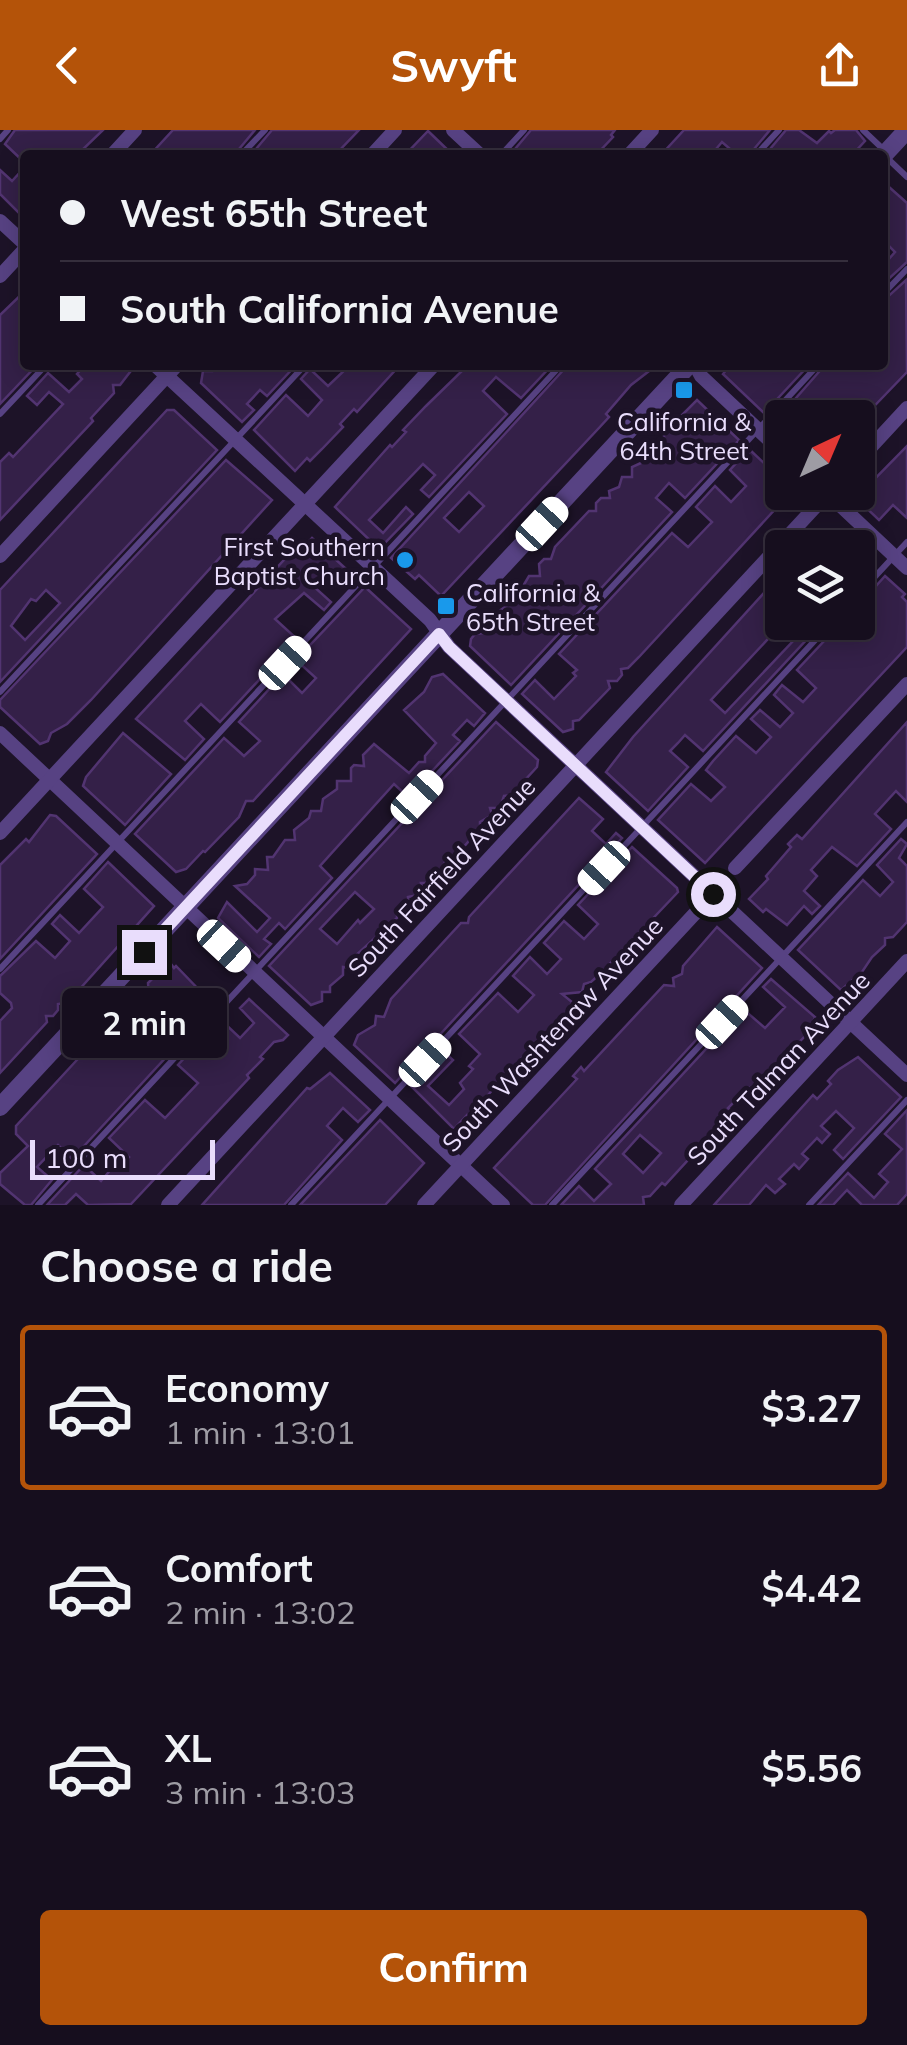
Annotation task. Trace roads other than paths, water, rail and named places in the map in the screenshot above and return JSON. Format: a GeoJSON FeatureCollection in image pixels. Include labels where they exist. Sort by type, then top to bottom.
{"type":"FeatureCollection","features":[{"type":"Feature","properties":{"kind":"street"},"geometry":{"type":"LineString","coordinates":[[117,150],[136,130]]}},
{"type":"Feature","properties":{"kind":"street"},"geometry":{"type":"LineString","coordinates":[[377,150],[395,130]]}},
{"type":"Feature","properties":{"kind":"street"},"geometry":{"type":"LineString","coordinates":[[453,130],[475,150]]}},
{"type":"Feature","properties":{"kind":"street"},"geometry":{"type":"LineString","coordinates":[[634,150],[652,130]]}},
{"type":"Feature","properties":{"kind":"street"},"geometry":{"type":"LineString","coordinates":[[888,151],[907,130]]}},
{"type":"Feature","properties":{"kind":"street"},"geometry":{"type":"LineString","coordinates":[[0,221],[20,242]]}},
{"type":"Feature","properties":{"kind":"street"},"geometry":{"type":"LineString","coordinates":[[0,276],[20,253]]}},
{"type":"Feature","properties":{"kind":"street"},"geometry":{"type":"LineString","coordinates":[[0,556],[165,370]]}},
{"type":"Feature","properties":{"kind":"street"},"geometry":{"type":"LineString","coordinates":[[167,370],[235,440],[430,620],[449,647],[907,1076]]}},
{"type":"Feature","properties":{"kind":"street"},"geometry":{"type":"LineString","coordinates":[[0,833],[429,370]]}},
{"type":"Feature","properties":{"kind":"street"},"geometry":{"type":"LineString","coordinates":[[0,1107],[687,370]]}},
{"type":"Feature","properties":{"kind":"street"},"geometry":{"type":"LineString","coordinates":[[697,370],[765,436]]}},
{"type":"Feature","properties":{"kind":"street"},"geometry":{"type":"LineString","coordinates":[[875,443],[907,408]]}},
{"type":"Feature","properties":{"kind":"street","name":"South Fairfield Avenue"},"geometry":{"type":"LineString","coordinates":[[168,1205],[811,510]]}},
{"type":"Feature","properties":{"kind":"street"},"geometry":{"type":"LineString","coordinates":[[845,510],[907,568]]}},
{"type":"Feature","properties":{"kind":"street"},"geometry":{"type":"LineString","coordinates":[[735,868],[907,684]]}},
{"type":"Feature","properties":{"kind":"street"},"geometry":{"type":"LineString","coordinates":[[0,734],[503,1205]]}},
{"type":"Feature","properties":{"kind":"street","name":"South Washtenaw Avenue"},"geometry":{"type":"LineString","coordinates":[[424,1205],[713,894]]}},
{"type":"Feature","properties":{"kind":"street","name":"South Talman Avenue"},"geometry":{"type":"LineString","coordinates":[[681,1205],[907,961]]}},
{"type":"Feature","properties":{"kind":"lane"},"geometry":{"type":"LineString","coordinates":[[0,139],[8,130]]}},
{"type":"Feature","properties":{"kind":"lane"},"geometry":{"type":"LineString","coordinates":[[247,150],[265,130]]}},
{"type":"Feature","properties":{"kind":"lane"},"geometry":{"type":"LineString","coordinates":[[506,150],[524,130]]}},
{"type":"Feature","properties":{"kind":"lane"},"geometry":{"type":"LineString","coordinates":[[761,150],[779,130]]}},
{"type":"Feature","properties":{"kind":"lane"},"geometry":{"type":"LineString","coordinates":[[863,130],[880,150]]}},
{"type":"Feature","properties":{"kind":"lane"},"geometry":{"type":"LineString","coordinates":[[888,159],[907,176]]}},
{"type":"Feature","properties":{"kind":"lane"},"geometry":{"type":"LineString","coordinates":[[888,290],[907,269]]}},
{"type":"Feature","properties":{"kind":"lane"},"geometry":{"type":"LineString","coordinates":[[0,414],[41,370]]}},
{"type":"Feature","properties":{"kind":"lane"},"geometry":{"type":"LineString","coordinates":[[0,692],[300,370]]}},
{"type":"Feature","properties":{"kind":"lane"},"geometry":{"type":"LineString","coordinates":[[0,969],[555,370]]}},
{"type":"Feature","properties":{"kind":"lane"},"geometry":{"type":"LineString","coordinates":[[38,1205],[813,370]]}},
{"type":"Feature","properties":{"kind":"lane"},"geometry":{"type":"LineString","coordinates":[[875,577],[907,542]]}},
{"type":"Feature","properties":{"kind":"lane"},"geometry":{"type":"LineString","coordinates":[[291,1205],[815,640]]}},
{"type":"Feature","properties":{"kind":"lane"},"geometry":{"type":"LineString","coordinates":[[552,1205],[907,822]]}},
{"type":"Feature","properties":{"kind":"lane"},"geometry":{"type":"LineString","coordinates":[[810,1205],[907,1100]]}},
{"type":"Feature","properties":{"kind":"place","name":"California & 64th Street"},"geometry":{"type":"Point","coordinates":[684,390]}},
{"type":"Feature","properties":{"kind":"place","name":"First Southern Baptist Church"},"geometry":{"type":"Point","coordinates":[405,560]}},
{"type":"Feature","properties":{"kind":"place","name":"California & 65th Street"},"geometry":{"type":"Point","coordinates":[446,606]}}]}
